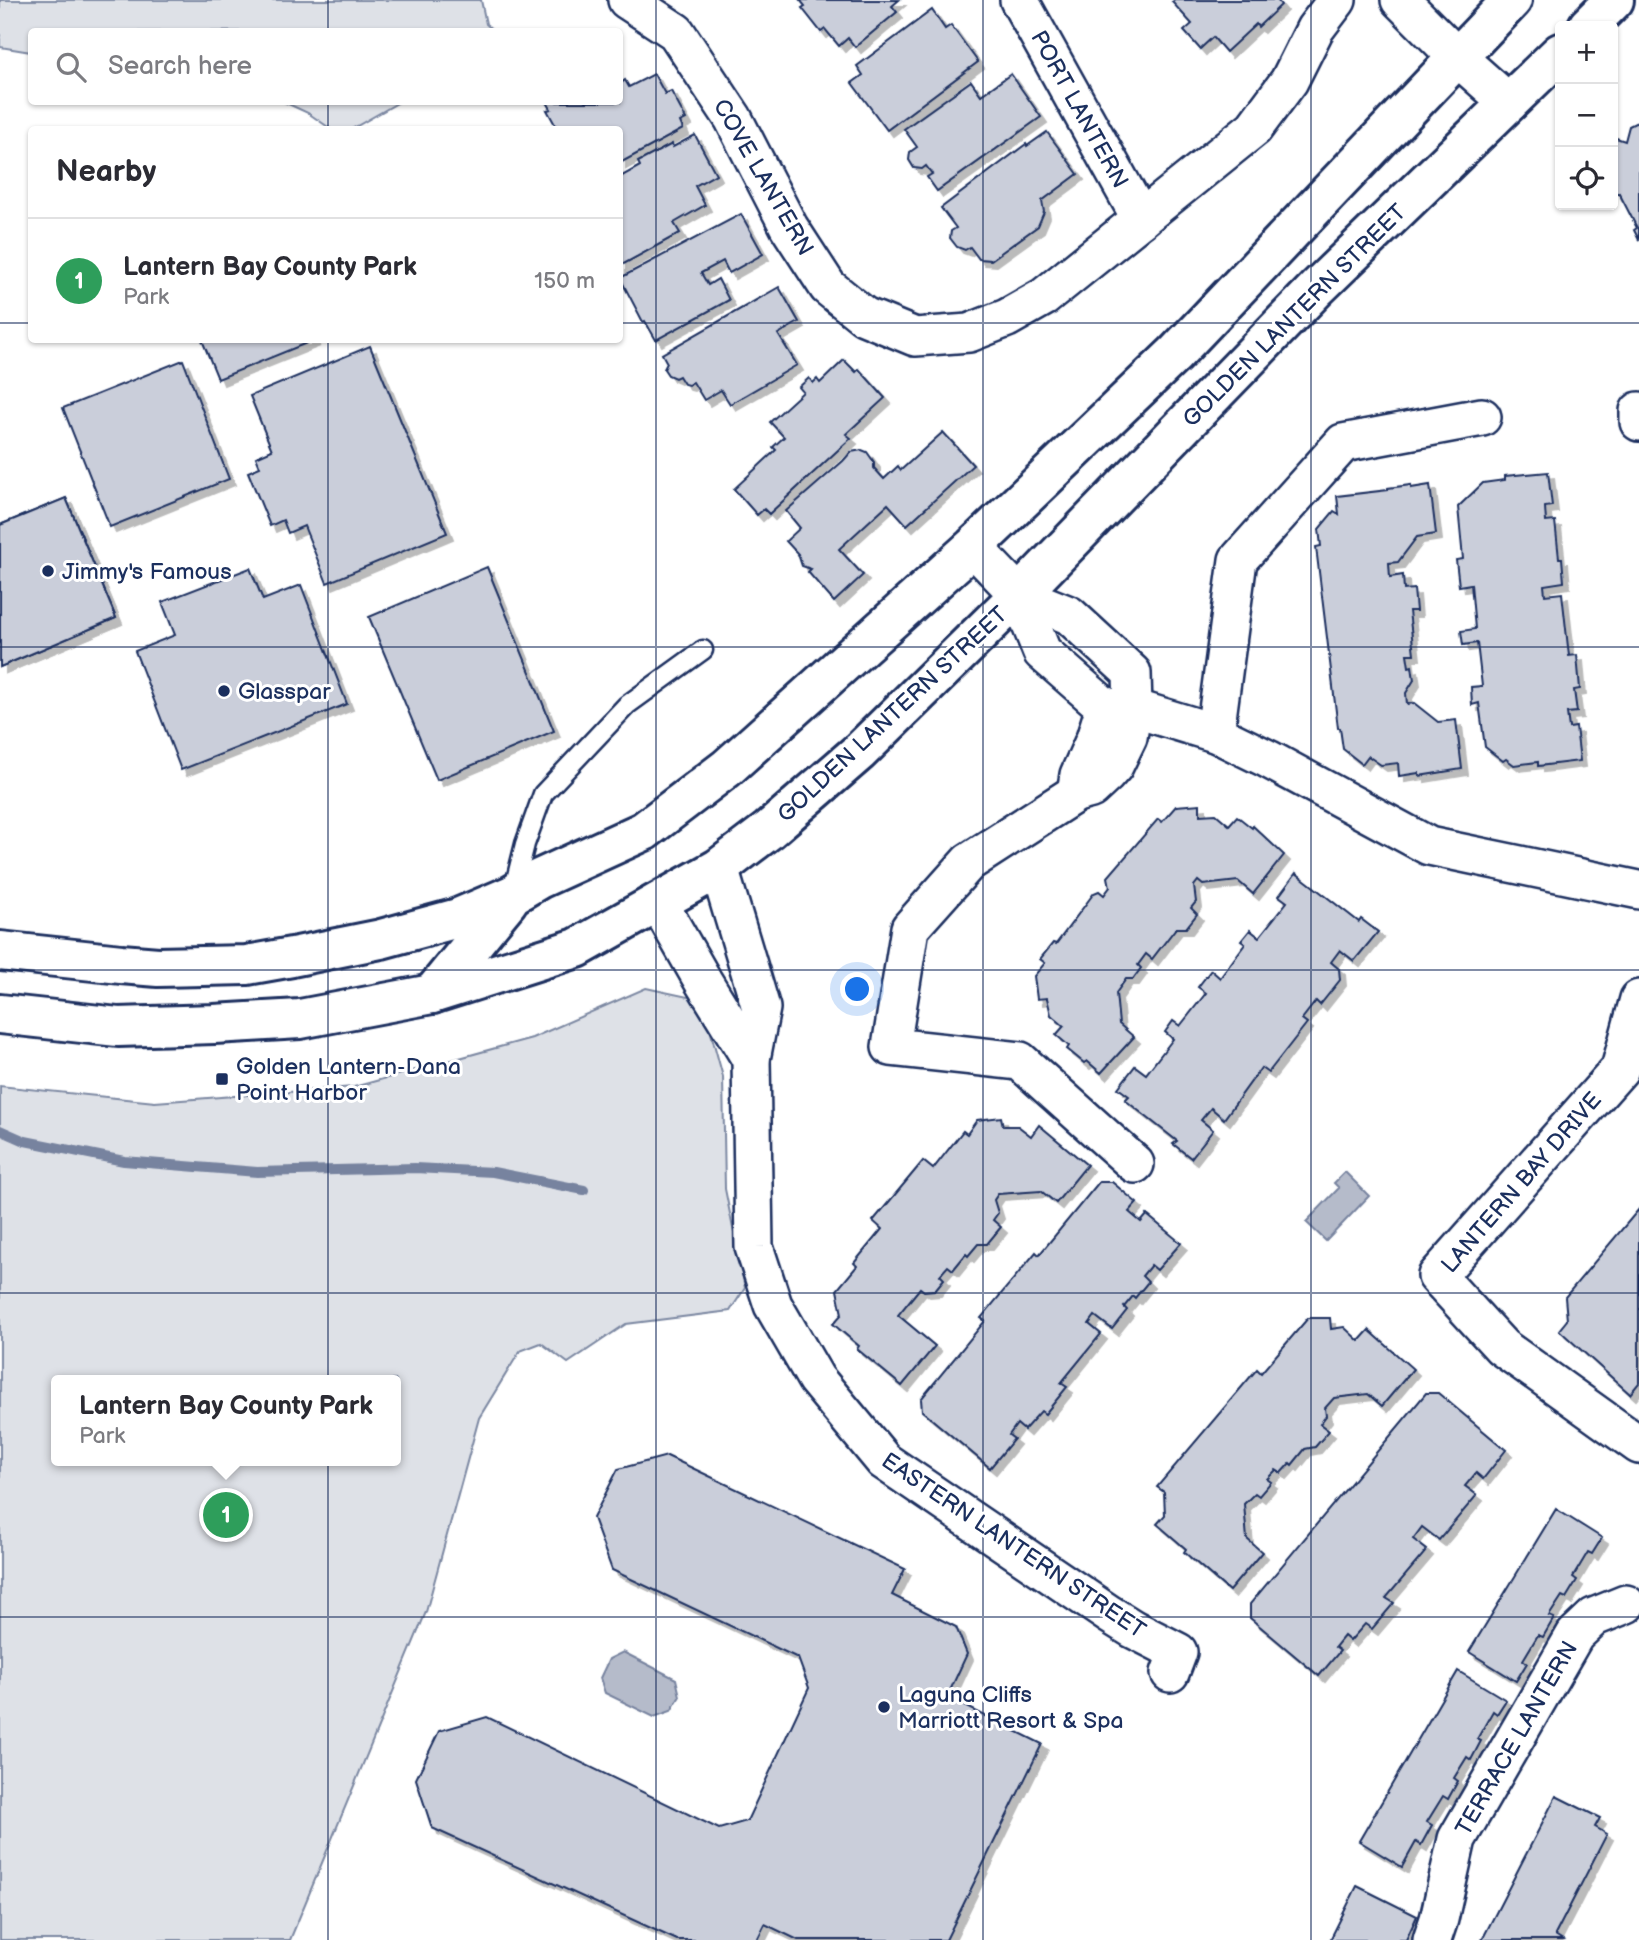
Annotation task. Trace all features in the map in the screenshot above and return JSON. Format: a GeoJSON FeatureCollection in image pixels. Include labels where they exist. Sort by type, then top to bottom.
{"type":"FeatureCollection","features":[{"type":"Feature","properties":{"kind":"main road"},"geometry":{"type":"LineString","coordinates":[[0,951],[158,967],[247,965],[381,939],[458,918],[644,831],[727,768],[973,547],[1175,354],[1512,0]]}},
{"type":"Feature","properties":{"kind":"main road"},"geometry":{"type":"LineString","coordinates":[[1593,21],[1614,0]]}},
{"type":"Feature","properties":{"kind":"main road","name":"GOLDEN LANTERN STREET"},"geometry":{"type":"LineString","coordinates":[[0,1014],[118,1027],[214,1024],[300,1018],[432,994],[577,948],[719,868],[769,830],[859,752],[1019,595],[1317,288],[1555,58]]}},
{"type":"Feature","properties":{"kind":"main road"},"geometry":{"type":"LineString","coordinates":[[432,994],[512,895]]}},
{"type":"Feature","properties":{"kind":"street","name":"COVE LANTERN"},"geometry":{"type":"LineString","coordinates":[[627,0],[677,32],[733,118],[789,227],[828,287],[864,316],[915,337],[970,332],[1007,318],[1044,298],[1140,219]]}},
{"type":"Feature","properties":{"kind":"street","name":"PORT LANTERN"},"geometry":{"type":"LineString","coordinates":[[1019,0],[1140,219]]}},
{"type":"Feature","properties":{"kind":"street"},"geometry":{"type":"LineString","coordinates":[[1140,219],[1254,128],[1289,81],[1315,29],[1337,0]]}},
{"type":"Feature","properties":{"kind":"street"},"geometry":{"type":"LineString","coordinates":[[1400,0],[1457,57],[1509,103]]}},
{"type":"Feature","properties":{"kind":"street"},"geometry":{"type":"LineString","coordinates":[[1639,411],[1639,422]]}},
{"type":"Feature","properties":{"kind":"street"},"geometry":{"type":"LineString","coordinates":[[1215,733],[1238,560],[1343,443],[1482,418]]}},
{"type":"Feature","properties":{"kind":"street"},"geometry":{"type":"LineString","coordinates":[[973,547],[1019,595],[1069,615],[1132,673],[1119,708],[1128,737],[1114,766],[1091,789],[1076,793],[969,862],[910,928],[891,1047],[1020,1061],[1135,1164]]}},
{"type":"Feature","properties":{"kind":"street"},"geometry":{"type":"LineString","coordinates":[[1119,708],[1215,733],[1268,758],[1429,846],[1639,890]]}},
{"type":"Feature","properties":{"kind":"street","name":"EASTERN LANTERN STREET"},"geometry":{"type":"LineString","coordinates":[[719,868],[761,1008],[751,1059],[754,1247],[773,1305],[816,1379],[884,1461],[1132,1629],[1178,1652],[1170,1673]]}},
{"type":"Feature","properties":{"kind":"street"},"geometry":{"type":"LineString","coordinates":[[658,902],[751,1059]]}},
{"type":"Feature","properties":{"kind":"street","name":"LANTERN BAY DRIVE"},"geometry":{"type":"LineString","coordinates":[[1639,999],[1620,1069],[1437,1276],[1502,1347],[1639,1446]]}},
{"type":"Feature","properties":{"kind":"street","name":"TERRACE LANTERN"},"geometry":{"type":"LineString","coordinates":[[1432,1940],[1457,1839],[1575,1635],[1594,1617],[1626,1604]]}},
{"type":"Feature","properties":{"kind":"lane"},"geometry":{"type":"LineString","coordinates":[[512,895],[525,844],[543,794],[627,705],[703,650]]}},
{"type":"Feature","properties":{"kind":"shaded area"},"geometry":{"type":"Polygon","coordinates":[[[0,0],[481,0],[486,24],[491,28],[28,28],[28,52],[0,47],[0,0]]]}},
{"type":"Feature","properties":{"kind":"shaded area"},"geometry":{"type":"Polygon","coordinates":[[[291,105],[394,105],[357,126],[327,126],[291,105]]]}},
{"type":"Feature","properties":{"kind":"shaded area"},"geometry":{"type":"Polygon","coordinates":[[[646,988],[702,1000],[723,1077],[725,1189],[745,1288],[730,1311],[626,1324],[568,1363],[541,1343],[520,1351],[479,1418],[426,1612],[290,1940],[0,1940],[0,1086],[155,1102],[354,1087],[532,1038],[646,988]]]}},
{"type":"Feature","properties":{"kind":"water"},"geometry":{"type":"Polygon","coordinates":[[[1345,1172],[1369,1196],[1326,1241],[1306,1222],[1339,1188],[1334,1183],[1345,1172]]]}},
{"type":"Feature","properties":{"kind":"water"},"geometry":{"type":"Polygon","coordinates":[[[623,1652],[676,1679],[680,1696],[671,1711],[654,1717],[605,1693],[600,1678],[609,1659],[623,1652]]]}},
{"type":"Feature","properties":{"kind":"building"},"geometry":{"type":"Polygon","coordinates":[[[800,0],[899,0],[892,6],[897,12],[855,47],[848,38],[839,46],[825,29],[821,32],[802,8],[805,6],[800,0]]]}},
{"type":"Feature","properties":{"kind":"building"},"geometry":{"type":"Polygon","coordinates":[[[1277,0],[1281,5],[1226,52],[1213,37],[1200,49],[1184,31],[1192,24],[1172,2],[1277,0]]]}},
{"type":"Feature","properties":{"kind":"building"},"geometry":{"type":"Polygon","coordinates":[[[932,10],[945,29],[951,25],[978,62],[887,130],[852,83],[863,75],[857,66],[932,10]]]}},
{"type":"Feature","properties":{"kind":"building"},"geometry":{"type":"Polygon","coordinates":[[[654,74],[665,94],[671,91],[686,119],[680,122],[683,129],[623,161],[623,126],[556,126],[547,110],[551,109],[549,105],[623,105],[623,82],[625,80],[629,87],[654,74]]]}},
{"type":"Feature","properties":{"kind":"building"},"geometry":{"type":"Polygon","coordinates":[[[1011,74],[1041,117],[937,191],[927,177],[932,174],[926,166],[922,169],[914,168],[909,160],[910,152],[917,147],[904,129],[971,81],[981,95],[1011,74]]]}},
{"type":"Feature","properties":{"kind":"building"},"geometry":{"type":"Polygon","coordinates":[[[1639,121],[1639,240],[1634,230],[1637,228],[1618,193],[1618,139],[1625,141],[1629,126],[1639,121]]]}},
{"type":"Feature","properties":{"kind":"building"},"geometry":{"type":"Polygon","coordinates":[[[1047,132],[1078,174],[1042,201],[1044,212],[1038,226],[991,260],[979,259],[970,247],[965,250],[957,247],[950,238],[951,231],[956,228],[941,208],[1026,144],[1027,146],[1047,132]]]}},
{"type":"Feature","properties":{"kind":"building"},"geometry":{"type":"Polygon","coordinates":[[[695,135],[716,174],[695,186],[705,205],[674,223],[680,233],[623,264],[623,175],[640,166],[638,162],[672,144],[673,147],[695,135]]]}},
{"type":"Feature","properties":{"kind":"building"},"geometry":{"type":"Polygon","coordinates":[[[741,214],[763,254],[729,273],[723,261],[701,273],[708,285],[718,279],[729,300],[656,340],[645,321],[643,322],[623,284],[623,276],[741,214]]]}},
{"type":"Feature","properties":{"kind":"building"},"geometry":{"type":"Polygon","coordinates":[[[779,287],[799,322],[778,334],[797,365],[730,404],[721,390],[704,400],[693,382],[684,384],[679,376],[675,378],[668,375],[664,369],[667,363],[662,354],[779,287]]]}},
{"type":"Feature","properties":{"kind":"building"},"geometry":{"type":"Polygon","coordinates":[[[203,343],[307,343],[218,379],[203,343]]]}},
{"type":"Feature","properties":{"kind":"building"},"geometry":{"type":"Polygon","coordinates":[[[370,346],[447,533],[327,583],[304,526],[288,533],[283,520],[270,526],[248,472],[260,467],[256,457],[272,450],[250,396],[370,346]]]}},
{"type":"Feature","properties":{"kind":"building"},"geometry":{"type":"Polygon","coordinates":[[[183,360],[229,479],[110,527],[63,408],[183,360]]]}},
{"type":"Feature","properties":{"kind":"building"},"geometry":{"type":"Polygon","coordinates":[[[844,360],[856,372],[859,369],[885,398],[846,434],[851,438],[769,514],[764,509],[757,515],[734,489],[776,450],[773,447],[784,437],[770,422],[803,392],[799,387],[809,378],[813,383],[817,379],[820,383],[844,360]]]}},
{"type":"Feature","properties":{"kind":"building"},"geometry":{"type":"Polygon","coordinates":[[[943,432],[973,465],[907,525],[888,504],[839,549],[863,575],[834,602],[808,572],[811,569],[802,566],[798,554],[786,541],[800,528],[786,511],[851,452],[867,452],[874,462],[874,468],[884,479],[898,466],[901,470],[943,432]]]}},
{"type":"Feature","properties":{"kind":"building"},"geometry":{"type":"Polygon","coordinates":[[[1548,472],[1552,506],[1545,507],[1546,522],[1555,521],[1564,582],[1544,585],[1545,595],[1562,593],[1569,656],[1577,655],[1580,689],[1574,690],[1577,712],[1567,713],[1569,728],[1576,727],[1580,761],[1538,766],[1538,762],[1514,765],[1506,759],[1503,761],[1485,747],[1479,703],[1472,705],[1471,687],[1482,686],[1477,643],[1463,645],[1461,631],[1475,629],[1471,584],[1459,586],[1456,560],[1463,559],[1458,507],[1483,483],[1505,480],[1505,476],[1548,472]]]}},
{"type":"Feature","properties":{"kind":"building"},"geometry":{"type":"Polygon","coordinates":[[[1411,485],[1411,488],[1430,485],[1436,534],[1417,537],[1398,562],[1389,563],[1390,577],[1403,575],[1404,590],[1414,589],[1416,611],[1409,611],[1414,654],[1407,654],[1414,680],[1406,693],[1407,704],[1414,703],[1438,722],[1456,720],[1462,769],[1419,776],[1419,773],[1399,776],[1398,763],[1381,765],[1368,756],[1362,764],[1343,749],[1338,728],[1316,547],[1321,546],[1319,529],[1334,511],[1339,514],[1337,496],[1411,485]]]}},
{"type":"Feature","properties":{"kind":"building","name":"Jimmy's Famous"},"geometry":{"type":"Polygon","coordinates":[[[66,498],[116,618],[0,667],[0,525],[66,498]]]}},
{"type":"Feature","properties":{"kind":"building","name":"Jimmy's Famous"},"geometry":{"type":"Polygon","coordinates":[[[66,498],[116,618],[0,667],[0,525],[66,498]]]}},
{"type":"Feature","properties":{"kind":"building"},"geometry":{"type":"Polygon","coordinates":[[[487,567],[554,731],[437,780],[369,617],[487,567]]]}},
{"type":"Feature","properties":{"kind":"building"},"geometry":{"type":"Polygon","coordinates":[[[250,568],[263,600],[301,585],[347,704],[181,770],[135,651],[175,635],[162,602],[250,568]]]}},
{"type":"Feature","properties":{"kind":"building"},"geometry":{"type":"Polygon","coordinates":[[[1200,804],[1200,815],[1216,814],[1229,825],[1237,816],[1252,828],[1253,826],[1284,855],[1253,894],[1238,881],[1203,885],[1198,881],[1194,886],[1196,902],[1191,908],[1197,914],[1186,928],[1176,928],[1152,959],[1146,954],[1133,979],[1126,979],[1116,993],[1119,1024],[1134,1037],[1101,1073],[1067,1049],[1069,1046],[1056,1035],[1064,1026],[1051,1015],[1047,998],[1037,999],[1034,976],[1045,963],[1040,959],[1053,943],[1056,944],[1094,893],[1099,891],[1104,895],[1110,887],[1108,877],[1158,819],[1162,822],[1176,806],[1200,804]]]}},
{"type":"Feature","properties":{"kind":"building"},"geometry":{"type":"Polygon","coordinates":[[[1296,873],[1359,922],[1361,919],[1378,932],[1354,961],[1340,950],[1331,962],[1339,969],[1340,980],[1320,1005],[1316,1001],[1302,1019],[1307,1023],[1268,1073],[1261,1068],[1224,1119],[1211,1108],[1201,1120],[1213,1130],[1191,1158],[1173,1144],[1177,1141],[1125,1100],[1129,1096],[1118,1088],[1135,1066],[1146,1074],[1173,1039],[1165,1032],[1173,1021],[1180,1026],[1206,993],[1198,987],[1211,970],[1220,978],[1245,944],[1241,941],[1250,930],[1259,937],[1287,902],[1279,896],[1296,873]]]}},
{"type":"Feature","properties":{"kind":"building"},"geometry":{"type":"Polygon","coordinates":[[[1001,1117],[1003,1126],[1018,1126],[1031,1136],[1039,1125],[1087,1165],[1056,1203],[1041,1191],[998,1194],[994,1200],[998,1213],[993,1220],[1001,1227],[987,1244],[978,1244],[953,1270],[948,1266],[940,1275],[944,1279],[935,1290],[924,1291],[920,1288],[898,1315],[935,1346],[902,1386],[857,1349],[859,1346],[833,1324],[842,1314],[837,1290],[857,1266],[854,1263],[882,1229],[873,1221],[923,1161],[933,1169],[963,1131],[967,1134],[977,1120],[1001,1117]]]}},
{"type":"Feature","properties":{"kind":"building"},"geometry":{"type":"Polygon","coordinates":[[[1099,1182],[1112,1182],[1137,1203],[1129,1212],[1141,1222],[1147,1215],[1181,1243],[1157,1270],[1151,1265],[1142,1276],[1148,1282],[1124,1307],[1127,1310],[1112,1329],[1095,1316],[1089,1324],[1101,1334],[1061,1383],[1067,1387],[1045,1414],[1041,1411],[1024,1430],[1017,1424],[1009,1435],[1014,1439],[990,1468],[922,1411],[921,1399],[985,1321],[981,1318],[1036,1252],[1039,1255],[1099,1182]]]}},
{"type":"Feature","properties":{"kind":"building"},"geometry":{"type":"Polygon","coordinates":[[[1639,1209],[1639,1383],[1630,1394],[1559,1330],[1567,1320],[1565,1297],[1639,1209]]]}},
{"type":"Feature","properties":{"kind":"building"},"geometry":{"type":"Polygon","coordinates":[[[1308,1318],[1330,1318],[1331,1329],[1344,1327],[1359,1341],[1369,1330],[1413,1369],[1382,1406],[1368,1394],[1334,1398],[1325,1408],[1326,1416],[1320,1424],[1329,1431],[1315,1447],[1305,1449],[1292,1465],[1290,1463],[1281,1473],[1276,1470],[1267,1479],[1271,1482],[1259,1496],[1255,1493],[1244,1504],[1247,1539],[1262,1552],[1229,1591],[1184,1552],[1186,1549],[1157,1524],[1165,1515],[1164,1492],[1157,1487],[1257,1369],[1261,1373],[1308,1318]]]}},
{"type":"Feature","properties":{"kind":"building"},"geometry":{"type":"Polygon","coordinates":[[[1426,1393],[1438,1393],[1506,1450],[1483,1479],[1476,1473],[1465,1486],[1477,1495],[1439,1540],[1422,1527],[1413,1539],[1427,1550],[1386,1598],[1394,1603],[1372,1629],[1365,1624],[1350,1641],[1344,1636],[1335,1647],[1340,1651],[1319,1676],[1250,1618],[1250,1604],[1426,1393]]]}},
{"type":"Feature","properties":{"kind":"building","name":"Laguna Cliffs Marriott Resort & Spa"},"geometry":{"type":"Polygon","coordinates":[[[667,1456],[905,1569],[892,1595],[956,1627],[967,1654],[947,1697],[1042,1744],[946,1940],[798,1940],[765,1924],[757,1940],[677,1940],[432,1828],[416,1779],[439,1731],[487,1717],[719,1829],[747,1821],[809,1688],[798,1658],[612,1570],[593,1518],[618,1469],[667,1456]]]}},
{"type":"Feature","properties":{"kind":"building"},"geometry":{"type":"Polygon","coordinates":[[[1556,1509],[1602,1538],[1592,1554],[1588,1552],[1573,1577],[1577,1580],[1566,1598],[1562,1596],[1549,1616],[1554,1618],[1543,1637],[1538,1635],[1523,1660],[1527,1663],[1516,1681],[1469,1652],[1556,1509]]]}},
{"type":"Feature","properties":{"kind":"building"},"geometry":{"type":"Polygon","coordinates":[[[1458,1671],[1506,1700],[1497,1714],[1493,1711],[1477,1739],[1481,1741],[1471,1760],[1467,1757],[1454,1778],[1458,1781],[1448,1799],[1443,1796],[1427,1822],[1432,1825],[1421,1845],[1416,1842],[1402,1867],[1359,1841],[1458,1671]]]}},
{"type":"Feature","properties":{"kind":"building"},"geometry":{"type":"Polygon","coordinates":[[[1556,1796],[1600,1818],[1595,1827],[1607,1834],[1555,1935],[1563,1940],[1482,1940],[1556,1796]]]}},
{"type":"Feature","properties":{"kind":"building"},"geometry":{"type":"Polygon","coordinates":[[[1357,1886],[1417,1916],[1406,1940],[1330,1940],[1357,1886]]]}},
{"type":"Feature","properties":{"kind":"waterway"},"geometry":{"type":"LineString","coordinates":[[0,1130],[25,1141],[124,1161],[257,1172],[415,1168],[493,1172],[584,1190]]}},
{"type":"Feature","properties":{"kind":"place","name":"Jimmy's Famous"},"geometry":{"type":"Point","coordinates":[48,571]}},
{"type":"Feature","properties":{"kind":"place","name":"Glasspar"},"geometry":{"type":"Point","coordinates":[224,691]}},
{"type":"Feature","properties":{"kind":"place","name":"Golden Lantern-Dana Point Harbor"},"geometry":{"type":"Point","coordinates":[222,1079]}},
{"type":"Feature","properties":{"kind":"place","name":"Lantern Bay County Park"},"geometry":{"type":"Point","coordinates":[226,1515]}},
{"type":"Feature","properties":{"kind":"place","name":"Laguna Cliffs Marriott Resort & Spa"},"geometry":{"type":"Point","coordinates":[884,1707]}}]}
